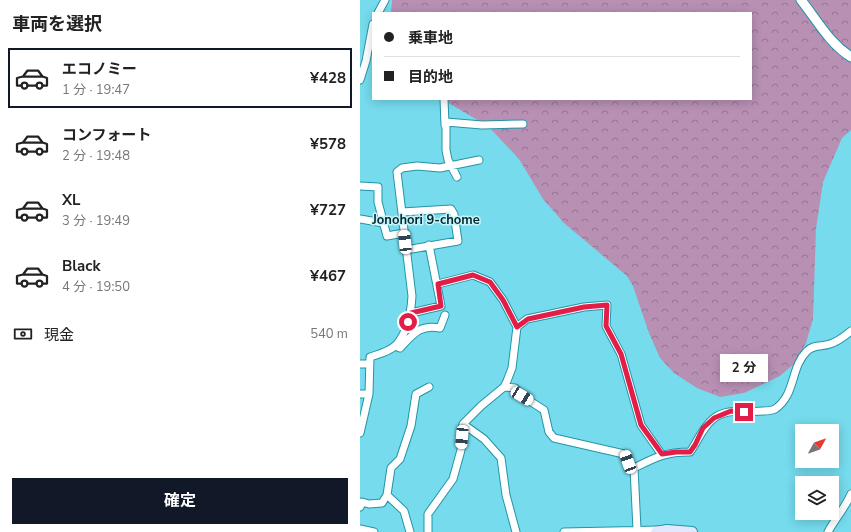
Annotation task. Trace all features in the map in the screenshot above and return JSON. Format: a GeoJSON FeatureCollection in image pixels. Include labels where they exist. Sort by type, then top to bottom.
{"type":"FeatureCollection","features":[{"type":"Feature","properties":{"kind":"main road"},"geometry":{"type":"LineString","coordinates":[[656,532],[667,530],[692,532]]}},
{"type":"Feature","properties":{"kind":"street"},"geometry":{"type":"LineString","coordinates":[[379,12],[385,0]]}},
{"type":"Feature","properties":{"kind":"street"},"geometry":{"type":"LineString","coordinates":[[801,0],[829,38],[851,57]]}},
{"type":"Feature","properties":{"kind":"street"},"geometry":{"type":"LineString","coordinates":[[360,80],[366,61],[372,29]]}},
{"type":"Feature","properties":{"kind":"street"},"geometry":{"type":"LineString","coordinates":[[444,100],[445,126],[446,122]]}},
{"type":"Feature","properties":{"kind":"street"},"geometry":{"type":"LineString","coordinates":[[446,122],[482,125],[523,124]]}},
{"type":"Feature","properties":{"kind":"street"},"geometry":{"type":"LineString","coordinates":[[446,122],[446,150],[448,160],[457,177]]}},
{"type":"Feature","properties":{"kind":"street"},"geometry":{"type":"LineString","coordinates":[[360,433],[369,394],[370,357],[385,352],[395,346],[406,330],[411,313],[412,296],[397,172],[402,168],[427,166],[435,169],[480,160]]}},
{"type":"Feature","properties":{"kind":"street"},"geometry":{"type":"LineString","coordinates":[[360,186],[378,187],[378,202],[387,236],[404,233]]}},
{"type":"Feature","properties":{"kind":"street"},"geometry":{"type":"LineString","coordinates":[[402,212],[451,208],[454,214],[458,240],[406,250]]}},
{"type":"Feature","properties":{"kind":"street"},"geometry":{"type":"LineString","coordinates":[[360,219],[383,223]]}},
{"type":"Feature","properties":{"kind":"street"},"geometry":{"type":"LineString","coordinates":[[411,313],[441,306],[438,284],[429,245]]}},
{"type":"Feature","properties":{"kind":"street"},"geometry":{"type":"LineString","coordinates":[[428,532],[428,514],[453,479],[461,450],[463,424],[481,406],[504,387],[512,368],[517,327],[503,300],[490,282],[473,275],[438,284]]}},
{"type":"Feature","properties":{"kind":"street"},"geometry":{"type":"LineString","coordinates":[[517,327],[528,319],[584,307],[607,305],[606,326],[621,354],[641,425],[662,454]]}},
{"type":"Feature","properties":{"kind":"street"},"geometry":{"type":"LineString","coordinates":[[395,346],[400,348],[414,332],[429,326],[440,328],[445,315]]}},
{"type":"Feature","properties":{"kind":"street"},"geometry":{"type":"LineString","coordinates":[[634,468],[662,454],[690,452],[703,428],[714,418],[731,411],[759,412],[776,408],[784,400],[790,389],[794,372],[807,352],[813,346],[831,344],[851,331]]}},
{"type":"Feature","properties":{"kind":"street"},"geometry":{"type":"LineString","coordinates":[[360,364],[369,364]]}},
{"type":"Feature","properties":{"kind":"street"},"geometry":{"type":"LineString","coordinates":[[360,508],[362,502],[369,504],[382,503],[387,495],[391,468],[400,459],[412,426],[416,394],[429,387]]}},
{"type":"Feature","properties":{"kind":"street"},"geometry":{"type":"LineString","coordinates":[[504,387],[515,388],[522,396],[544,410],[550,432],[554,438],[624,454],[628,462],[634,468],[637,529]]}},
{"type":"Feature","properties":{"kind":"street"},"geometry":{"type":"LineString","coordinates":[[360,394],[369,394]]}},
{"type":"Feature","properties":{"kind":"street"},"geometry":{"type":"LineString","coordinates":[[463,424],[484,439],[501,458],[506,495],[516,532]]}},
{"type":"Feature","properties":{"kind":"street"},"geometry":{"type":"LineString","coordinates":[[828,532],[848,502],[851,494]]}},
{"type":"Feature","properties":{"kind":"street"},"geometry":{"type":"LineString","coordinates":[[387,495],[404,511],[410,532]]}},
{"type":"Feature","properties":{"kind":"street"},"geometry":{"type":"LineString","coordinates":[[360,529],[374,532]]}},
{"type":"Feature","properties":{"kind":"street"},"geometry":{"type":"LineString","coordinates":[[564,532],[637,529],[667,530]]}},
{"type":"Feature","properties":{"kind":"green space"},"geometry":{"type":"Polygon","coordinates":[[[392,0],[851,0],[851,130],[842,138],[823,182],[816,229],[813,319],[806,343],[794,364],[780,376],[744,393],[720,397],[697,388],[674,373],[660,358],[649,333],[633,286],[627,276],[564,223],[543,199],[519,159],[489,127],[444,100],[752,100],[752,12],[391,12],[392,0]]]}},
{"type":"Feature","properties":{"kind":"district","name":"Jonohori 9-chome"},"geometry":{"type":"Point","coordinates":[426,219]}},
{"type":"Feature","properties":{"kind":"route"},"geometry":{"type":"LineString","coordinates":[[408,322],[411,313],[441,306],[438,284],[473,275],[490,282],[503,300],[517,327],[528,319],[567,312],[584,307],[607,305],[606,326],[621,354],[641,425],[662,454],[690,452],[703,428],[714,418],[731,411],[744,412]]}}]}
